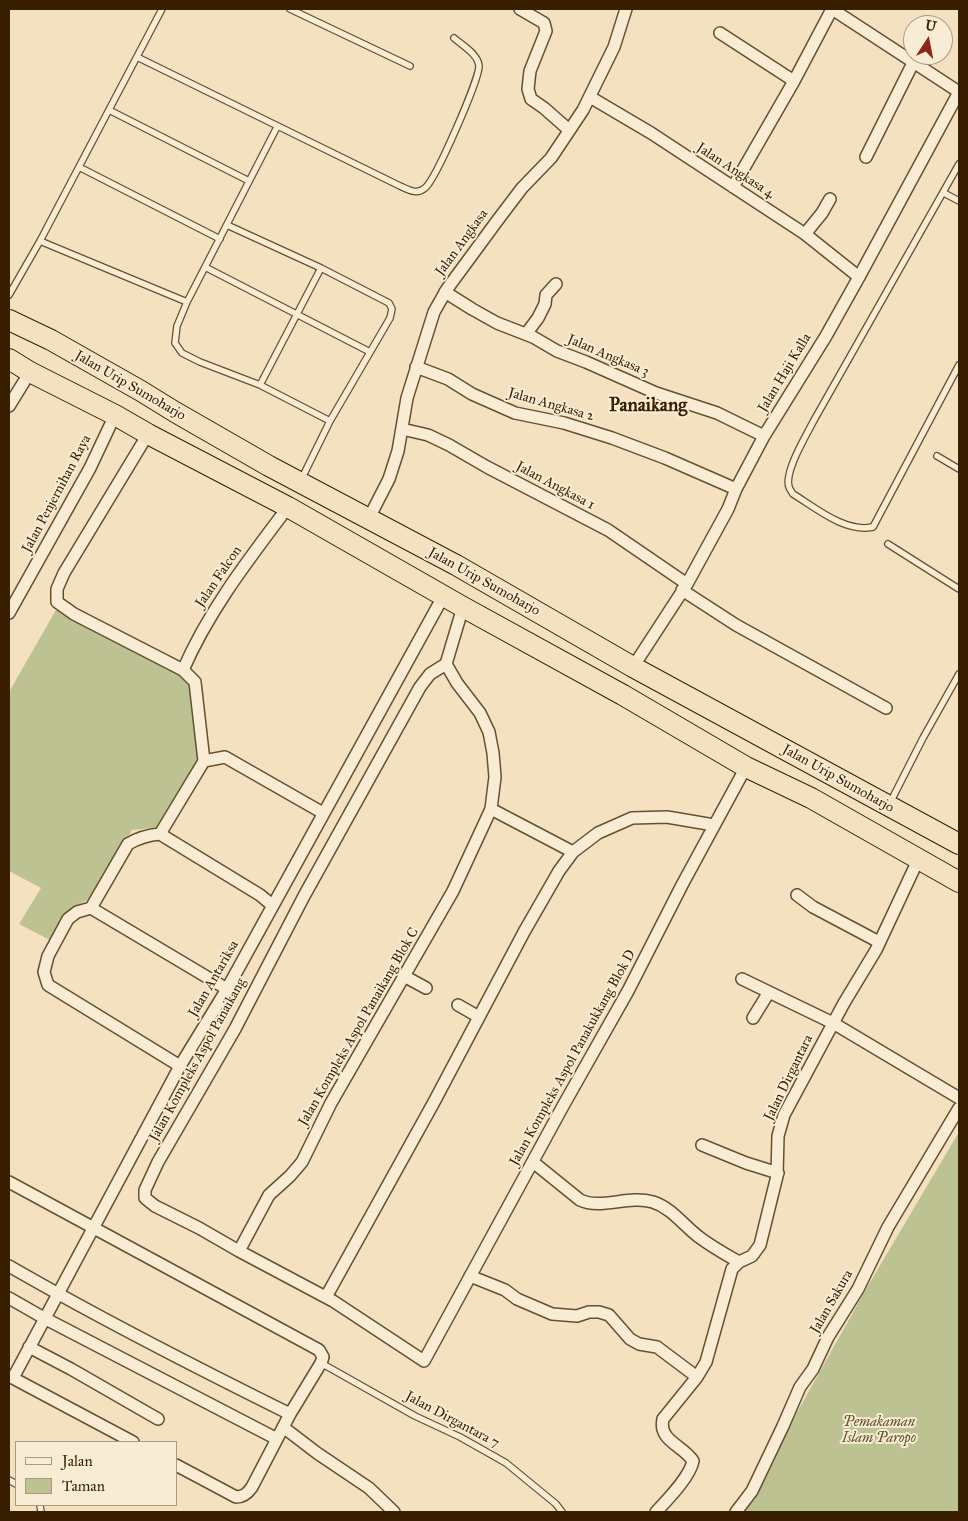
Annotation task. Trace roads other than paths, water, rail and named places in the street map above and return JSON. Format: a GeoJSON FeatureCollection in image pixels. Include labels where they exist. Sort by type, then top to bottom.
{"type":"FeatureCollection","features":[{"type":"Feature","properties":{"kind":"highway","name":"Jalan Urip Sumoharjo"},"geometry":{"type":"LineString","coordinates":[[9,320],[51,340],[300,483],[456,565],[633,667],[888,807],[958,841]]}},
{"type":"Feature","properties":{"kind":"highway"},"geometry":{"type":"LineString","coordinates":[[9,359],[30,372],[288,507],[463,607],[623,694],[746,767],[811,798],[920,858],[959,882]]}},
{"type":"Feature","properties":{"kind":"highway"},"geometry":{"type":"LineString","coordinates":[[288,507],[300,483]]}},
{"type":"Feature","properties":{"kind":"street"},"geometry":{"type":"LineString","coordinates":[[520,9],[544,23],[546,31],[530,71],[528,89],[530,99],[544,108],[569,130]]}},
{"type":"Feature","properties":{"kind":"street","name":"Jalan Angkasa"},"geometry":{"type":"LineString","coordinates":[[369,518],[389,478],[398,451],[407,398],[434,312],[445,292],[522,188],[551,158],[590,97],[614,47],[626,9]]}},
{"type":"Feature","properties":{"kind":"street"},"geometry":{"type":"LineString","coordinates":[[733,187],[794,81],[832,9],[903,56]]}},
{"type":"Feature","properties":{"kind":"street"},"geometry":{"type":"LineString","coordinates":[[720,32],[794,81]]}},
{"type":"Feature","properties":{"kind":"street"},"geometry":{"type":"LineString","coordinates":[[866,157],[912,65]]}},
{"type":"Feature","properties":{"kind":"street"},"geometry":{"type":"LineString","coordinates":[[916,65],[959,92]]}},
{"type":"Feature","properties":{"kind":"street","name":"Jalan Haji Kalla"},"geometry":{"type":"LineString","coordinates":[[633,667],[685,587],[728,509],[736,489],[764,436],[826,336],[959,92]]}},
{"type":"Feature","properties":{"kind":"street","name":"Jalan Angkasa 4"},"geometry":{"type":"LineString","coordinates":[[590,97],[651,133],[806,234],[859,277]]}},
{"type":"Feature","properties":{"kind":"street"},"geometry":{"type":"LineString","coordinates":[[806,234],[830,199]]}},
{"type":"Feature","properties":{"kind":"street"},"geometry":{"type":"LineString","coordinates":[[526,334],[538,318],[546,300],[546,295],[556,284]]}},
{"type":"Feature","properties":{"kind":"street","name":"Jalan Angkasa 3"},"geometry":{"type":"LineString","coordinates":[[445,292],[498,323],[526,334],[557,351],[656,393],[717,413],[764,436]]}},
{"type":"Feature","properties":{"kind":"street","name":"Jalan Angkasa 2"},"geometry":{"type":"LineString","coordinates":[[416,367],[448,379],[472,394],[516,413],[564,423],[612,438],[665,458],[736,489]]}},
{"type":"Feature","properties":{"kind":"street"},"geometry":{"type":"LineString","coordinates":[[9,406],[30,372]]}},
{"type":"Feature","properties":{"kind":"street","name":"Jalan Penjernihan Raya"},"geometry":{"type":"LineString","coordinates":[[9,613],[90,468],[115,415]]}},
{"type":"Feature","properties":{"kind":"street","name":"Jalan Angkasa 1"},"geometry":{"type":"LineString","coordinates":[[402,429],[428,435],[449,445],[600,526],[736,625],[886,708]]}},
{"type":"Feature","properties":{"kind":"street"},"geometry":{"type":"LineString","coordinates":[[148,434],[64,573],[57,589],[58,602],[74,614],[184,670],[195,682],[204,761],[160,834]]}},
{"type":"Feature","properties":{"kind":"street","name":"Jalan Falcon"},"geometry":{"type":"LineString","coordinates":[[184,670],[208,620],[250,557],[288,507]]}},
{"type":"Feature","properties":{"kind":"street","name":"Jalan Antariksa"},"geometry":{"type":"LineString","coordinates":[[11,1377],[180,1066],[227,989],[322,813],[444,596]]}},
{"type":"Feature","properties":{"kind":"street"},"geometry":{"type":"LineString","coordinates":[[446,664],[463,607]]}},
{"type":"Feature","properties":{"kind":"street","name":"Jalan Kompleks Aspol Panaikang Blok C"},"geometry":{"type":"LineString","coordinates":[[239,1251],[276,1187],[290,1176],[302,1162],[331,1103],[453,891],[491,808],[495,777],[489,732],[480,713],[457,683],[446,664]]}},
{"type":"Feature","properties":{"kind":"street","name":"Jalan Kompleks Aspol Panaikang"},"geometry":{"type":"LineString","coordinates":[[424,1361],[326,1296],[155,1206],[146,1198],[145,1190],[158,1162],[235,1029],[304,896],[420,687],[430,674],[446,664]]}},
{"type":"Feature","properties":{"kind":"street"},"geometry":{"type":"LineString","coordinates":[[204,761],[225,757],[322,813]]}},
{"type":"Feature","properties":{"kind":"street","name":"Jalan Kompleks Aspol Panakukkang Blok D"},"geometry":{"type":"LineString","coordinates":[[424,1361],[632,983],[714,824],[746,767]]}},
{"type":"Feature","properties":{"kind":"street"},"geometry":{"type":"LineString","coordinates":[[491,808],[573,852]]}},
{"type":"Feature","properties":{"kind":"street"},"geometry":{"type":"LineString","coordinates":[[326,1296],[406,1152],[528,924],[559,870],[573,852],[598,833],[632,818],[667,817],[714,824]]}},
{"type":"Feature","properties":{"kind":"street"},"geometry":{"type":"LineString","coordinates":[[180,1066],[48,985],[44,972],[48,956],[68,919],[77,912],[91,908],[128,844],[136,839],[160,834],[260,895],[272,905]]}},
{"type":"Feature","properties":{"kind":"street","name":"Jalan Dirgantara"},"geometry":{"type":"LineString","coordinates":[[656,1512],[674,1492],[692,1466],[693,1461],[690,1456],[665,1436],[662,1425],[663,1419],[706,1362],[730,1274],[739,1262],[752,1256],[760,1245],[778,1173],[778,1136],[784,1116],[833,1024],[880,942],[920,858]]}},
{"type":"Feature","properties":{"kind":"street"},"geometry":{"type":"LineString","coordinates":[[797,895],[813,907],[880,942]]}},
{"type":"Feature","properties":{"kind":"street"},"geometry":{"type":"LineString","coordinates":[[91,908],[227,989]]}},
{"type":"Feature","properties":{"kind":"street"},"geometry":{"type":"LineString","coordinates":[[404,976],[426,988]]}},
{"type":"Feature","properties":{"kind":"street"},"geometry":{"type":"LineString","coordinates":[[742,979],[833,1024],[959,1098]]}},
{"type":"Feature","properties":{"kind":"street"},"geometry":{"type":"LineString","coordinates":[[753,1018],[769,992]]}},
{"type":"Feature","properties":{"kind":"street"},"geometry":{"type":"LineString","coordinates":[[458,1005],[479,1017]]}},
{"type":"Feature","properties":{"kind":"street","name":"Jalan Sakura"},"geometry":{"type":"LineString","coordinates":[[736,1512],[752,1491],[800,1387],[813,1369],[828,1337],[858,1289],[888,1227],[959,1108]]}},
{"type":"Feature","properties":{"kind":"street"},"geometry":{"type":"LineString","coordinates":[[702,1145],[746,1163],[778,1173]]}},
{"type":"Feature","properties":{"kind":"street"},"geometry":{"type":"LineString","coordinates":[[533,1162],[587,1204],[612,1203],[631,1199],[662,1206],[672,1212],[699,1237],[739,1262]]}},
{"type":"Feature","properties":{"kind":"street"},"geometry":{"type":"LineString","coordinates":[[9,1182],[319,1350],[323,1357],[321,1363],[290,1414],[248,1493],[241,1497],[236,1497],[178,1466]]}},
{"type":"Feature","properties":{"kind":"street"},"geometry":{"type":"LineString","coordinates":[[9,1266],[57,1294],[174,1356],[290,1414]]}},
{"type":"Feature","properties":{"kind":"street"},"geometry":{"type":"LineString","coordinates":[[470,1276],[505,1290],[518,1299],[552,1314],[577,1316],[589,1312],[599,1312],[609,1315],[630,1339],[639,1344],[657,1347],[696,1377]]}},
{"type":"Feature","properties":{"kind":"street"},"geometry":{"type":"LineString","coordinates":[[9,1298],[277,1439]]}},
{"type":"Feature","properties":{"kind":"street"},"geometry":{"type":"LineString","coordinates":[[29,1347],[158,1419]]}},
{"type":"Feature","properties":{"kind":"street"},"geometry":{"type":"LineString","coordinates":[[11,1377],[131,1441]]}},
{"type":"Feature","properties":{"kind":"street"},"geometry":{"type":"LineString","coordinates":[[284,1427],[317,1453],[369,1488],[394,1512]]}},
{"type":"Feature","properties":{"kind":"lane"},"geometry":{"type":"LineString","coordinates":[[9,294],[40,241],[162,9]]}},
{"type":"Feature","properties":{"kind":"lane"},"geometry":{"type":"LineString","coordinates":[[290,9],[410,66]]}},
{"type":"Feature","properties":{"kind":"lane"},"geometry":{"type":"LineString","coordinates":[[136,57],[276,127],[410,191],[418,192],[426,187],[435,172],[472,91],[478,73],[479,64],[476,58],[454,38]]}},
{"type":"Feature","properties":{"kind":"lane"},"geometry":{"type":"LineString","coordinates":[[109,110],[249,181]]}},
{"type":"Feature","properties":{"kind":"lane"},"geometry":{"type":"LineString","coordinates":[[276,127],[187,302],[177,326],[175,343],[182,353],[260,385],[330,421]]}},
{"type":"Feature","properties":{"kind":"lane"},"geometry":{"type":"LineString","coordinates":[[959,164],[809,430],[788,478],[789,487],[794,494],[842,523],[864,529],[873,527],[959,365]]}},
{"type":"Feature","properties":{"kind":"lane"},"geometry":{"type":"LineString","coordinates":[[79,167],[220,239]]}},
{"type":"Feature","properties":{"kind":"lane"},"geometry":{"type":"LineString","coordinates":[[944,193],[959,201]]}},
{"type":"Feature","properties":{"kind":"lane"},"geometry":{"type":"LineString","coordinates":[[227,225],[321,268],[389,304],[392,309],[390,318],[330,421],[300,483]]}},
{"type":"Feature","properties":{"kind":"lane"},"geometry":{"type":"LineString","coordinates":[[40,241],[187,302]]}},
{"type":"Feature","properties":{"kind":"lane"},"geometry":{"type":"LineString","coordinates":[[205,268],[370,352]]}},
{"type":"Feature","properties":{"kind":"lane"},"geometry":{"type":"LineString","coordinates":[[260,385],[321,268]]}},
{"type":"Feature","properties":{"kind":"lane"},"geometry":{"type":"LineString","coordinates":[[937,456],[959,469]]}},
{"type":"Feature","properties":{"kind":"lane"},"geometry":{"type":"LineString","coordinates":[[888,544],[959,589]]}},
{"type":"Feature","properties":{"kind":"lane"},"geometry":{"type":"LineString","coordinates":[[888,807],[923,738],[959,674]]}},
{"type":"Feature","properties":{"kind":"lane","name":"Jalan Dirgantara 7"},"geometry":{"type":"LineString","coordinates":[[321,1363],[414,1416],[460,1437],[499,1459],[556,1504],[562,1512]]}},
{"type":"Feature","properties":{"kind":"district","name":"Panaikang"},"geometry":{"type":"Point","coordinates":[648,406]}},
{"type":"Feature","properties":{"kind":"park label","name":"Pemakaman Islam Paropo"},"geometry":{"type":"Point","coordinates":[879,1432]}}]}
